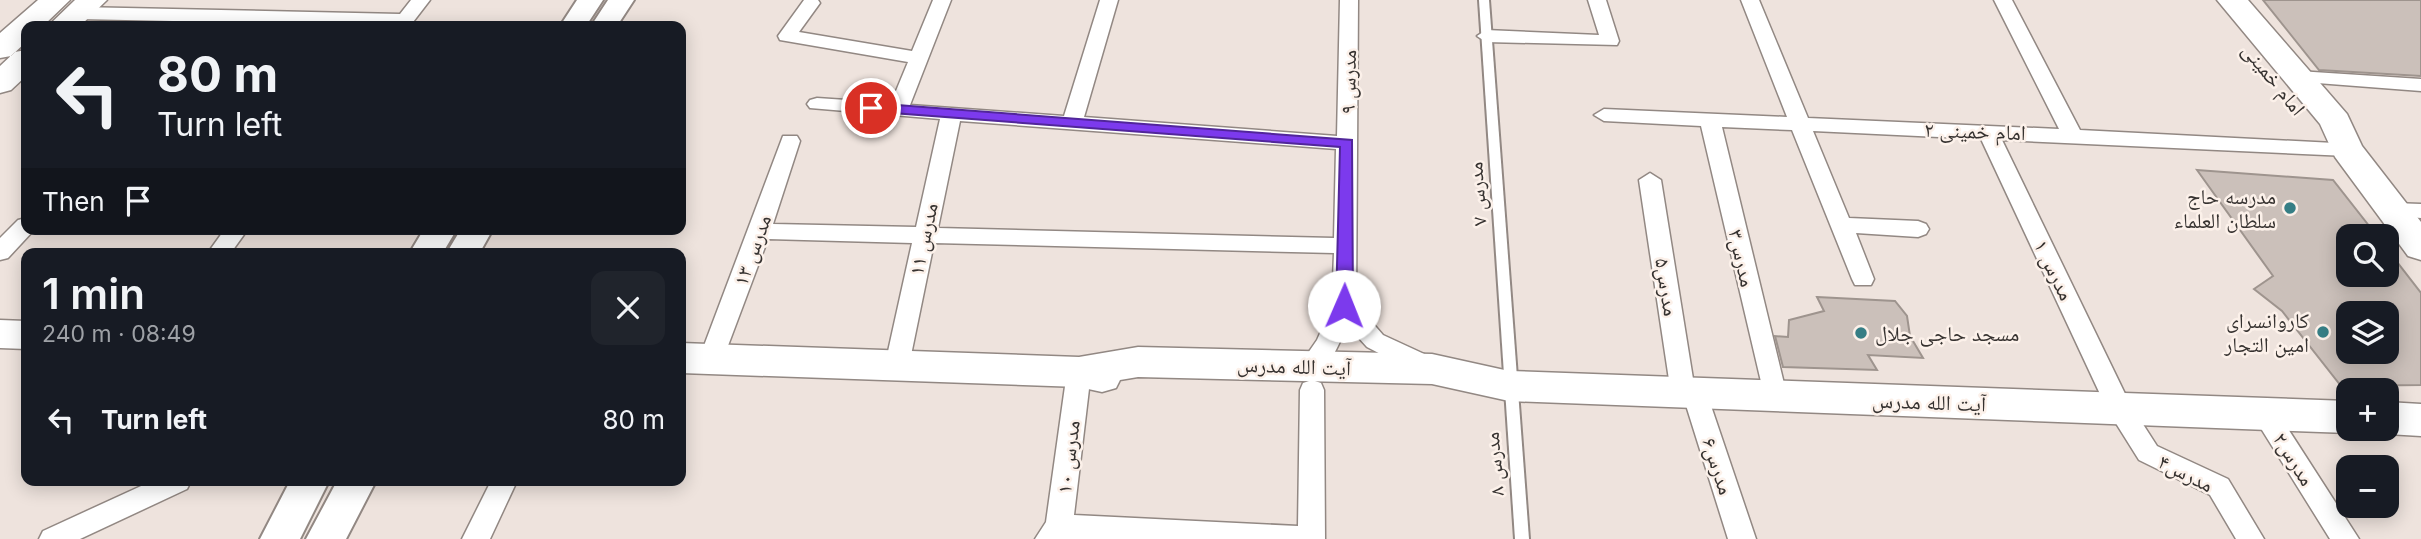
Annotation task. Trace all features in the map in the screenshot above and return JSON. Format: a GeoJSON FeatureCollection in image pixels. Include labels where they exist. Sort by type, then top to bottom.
{"type":"FeatureCollection","features":[{"type":"Feature","properties":{"kind":"main road","name":"امام خمینی"},"geometry":{"type":"LineString","coordinates":[[2209,0],[2307,121],[2347,149],[2407,210],[2421,247]]}},
{"type":"Feature","properties":{"kind":"main road","name":"امام خمینی"},"geometry":{"type":"LineString","coordinates":[[2232,0],[2335,121],[2347,149]]}},
{"type":"Feature","properties":{"kind":"main road"},"geometry":{"type":"LineString","coordinates":[[0,334],[21,335]]}},
{"type":"Feature","properties":{"kind":"main road","name":"آیت الله مدرس"},"geometry":{"type":"LineString","coordinates":[[696,358],[1079,372],[1138,385],[1312,378],[1432,369],[1509,386],[2336,417]]}},
{"type":"Feature","properties":{"kind":"main road","name":"آیت الله مدرس"},"geometry":{"type":"LineString","coordinates":[[1312,378],[1458,395],[1509,386]]}},
{"type":"Feature","properties":{"kind":"main road"},"geometry":{"type":"LineString","coordinates":[[2399,418],[2421,419]]}},
{"type":"Feature","properties":{"kind":"street"},"geometry":{"type":"LineString","coordinates":[[72,10],[225,21],[246,0]]}},
{"type":"Feature","properties":{"kind":"street"},"geometry":{"type":"LineString","coordinates":[[404,21],[421,0]]}},
{"type":"Feature","properties":{"kind":"street"},"geometry":{"type":"LineString","coordinates":[[576,21],[590,0]]}},
{"type":"Feature","properties":{"kind":"street"},"geometry":{"type":"LineString","coordinates":[[607,21],[621,0]]}},
{"type":"Feature","properties":{"kind":"street"},"geometry":{"type":"LineString","coordinates":[[898,110],[942,0]]}},
{"type":"Feature","properties":{"kind":"street"},"geometry":{"type":"LineString","coordinates":[[1072,123],[1109,0]]}},
{"type":"Feature","properties":{"kind":"street","name":"مدرس ۹"},"geometry":{"type":"LineString","coordinates":[[1344,306],[1349,0]]}},
{"type":"Feature","properties":{"kind":"street"},"geometry":{"type":"LineString","coordinates":[[1486,36],[1610,41],[1597,0]]}},
{"type":"Feature","properties":{"kind":"street"},"geometry":{"type":"LineString","coordinates":[[1750,0],[1863,279]]}},
{"type":"Feature","properties":{"kind":"street"},"geometry":{"type":"LineString","coordinates":[[2003,0],[2072,135]]}},
{"type":"Feature","properties":{"kind":"street"},"geometry":{"type":"LineString","coordinates":[[811,3],[787,36],[920,58]]}},
{"type":"Feature","properties":{"kind":"street"},"geometry":{"type":"LineString","coordinates":[[2298,78],[2421,85]]}},
{"type":"Feature","properties":{"kind":"street"},"geometry":{"type":"LineString","coordinates":[[817,104],[1347,143]]}},
{"type":"Feature","properties":{"kind":"street","name":"مدرس ۱۱"},"geometry":{"type":"LineString","coordinates":[[897,365],[951,114]]}},
{"type":"Feature","properties":{"kind":"street","name":"امام خمینی ۲"},"geometry":{"type":"LineString","coordinates":[[1604,116],[2347,149]]}},
{"type":"Feature","properties":{"kind":"street","name":"مدرس۳"},"geometry":{"type":"LineString","coordinates":[[1710,120],[1775,396]]}},
{"type":"Feature","properties":{"kind":"street","name":"مدرس ۱"},"geometry":{"type":"LineString","coordinates":[[1988,132],[2120,409]]}},
{"type":"Feature","properties":{"kind":"street","name":"مدرس ۱۳"},"geometry":{"type":"LineString","coordinates":[[696,358],[760,231],[790,141]]}},
{"type":"Feature","properties":{"kind":"street","name":"مدرس۵"},"geometry":{"type":"LineString","coordinates":[[1650,180],[1689,394]]}},
{"type":"Feature","properties":{"kind":"street"},"geometry":{"type":"LineString","coordinates":[[1842,225],[1918,229]]}},
{"type":"Feature","properties":{"kind":"street"},"geometry":{"type":"LineString","coordinates":[[0,251],[21,230]]}},
{"type":"Feature","properties":{"kind":"street"},"geometry":{"type":"LineString","coordinates":[[760,231],[1345,246]]}},
{"type":"Feature","properties":{"kind":"street"},"geometry":{"type":"LineString","coordinates":[[1054,532],[1311,539],[1312,378],[1344,306],[1375,341],[1432,369]]}},
{"type":"Feature","properties":{"kind":"street","name":"مدرس ۱۰"},"geometry":{"type":"LineString","coordinates":[[1054,532],[1079,372]]}},
{"type":"Feature","properties":{"kind":"street","name":"مدرس۶"},"geometry":{"type":"LineString","coordinates":[[1689,394],[1742,539]]}},
{"type":"Feature","properties":{"kind":"street","name":"مدرس۴"},"geometry":{"type":"LineString","coordinates":[[2120,409],[2148,453],[2219,487],[2250,539]]}},
{"type":"Feature","properties":{"kind":"street","name":"مدرس۲"},"geometry":{"type":"LineString","coordinates":[[2265,414],[2345,539]]}},
{"type":"Feature","properties":{"kind":"street"},"geometry":{"type":"LineString","coordinates":[[53,539],[167,486]]}},
{"type":"Feature","properties":{"kind":"street"},"geometry":{"type":"LineString","coordinates":[[280,539],[307,486]]}},
{"type":"Feature","properties":{"kind":"street"},"geometry":{"type":"LineString","coordinates":[[326,539],[354,486]]}},
{"type":"Feature","properties":{"kind":"street"},"geometry":{"type":"LineString","coordinates":[[476,539],[502,486]]}},
{"type":"Feature","properties":{"kind":"lane","name":"مدرس ۷"},"geometry":{"type":"LineString","coordinates":[[1484,0],[1509,386]]}},
{"type":"Feature","properties":{"kind":"lane","name":"مدرس ۸"},"geometry":{"type":"LineString","coordinates":[[1509,386],[1522,539]]}},
{"type":"Feature","properties":{"kind":"building"},"geometry":{"type":"Polygon","coordinates":[[[2263,0],[2421,0],[2421,76],[2319,70],[2263,0]]]}},
{"type":"Feature","properties":{"kind":"building"},"geometry":{"type":"Polygon","coordinates":[[[2197,170],[2333,180],[2368,224],[2336,224],[2336,287],[2399,287],[2399,265],[2421,293],[2421,385],[2399,385],[2399,378],[2336,380],[2282,311],[2254,289],[2273,276],[2197,170]]]}},
{"type":"Feature","properties":{"kind":"building","name":"مسجد حاجی جلال"},"geometry":{"type":"Polygon","coordinates":[[[1817,297],[1895,301],[1907,316],[1910,336],[1923,358],[1868,355],[1877,370],[1783,367],[1775,336],[1788,337],[1789,320],[1824,311],[1817,297]]]}},
{"type":"Feature","properties":{"kind":"place","name":"مدرسه حاج سلطان العلماء"},"geometry":{"type":"Point","coordinates":[2290,208]}},
{"type":"Feature","properties":{"kind":"place","name":"کاروانسرای امین التجار"},"geometry":{"type":"Point","coordinates":[2323,332]}},
{"type":"Feature","properties":{"kind":"place","name":"مسجد حاجی جلال"},"geometry":{"type":"Point","coordinates":[1861,333]}},
{"type":"Feature","properties":{"kind":"route"},"geometry":{"type":"LineString","coordinates":[[871,108],[1347,143],[1344,306]]}}]}
